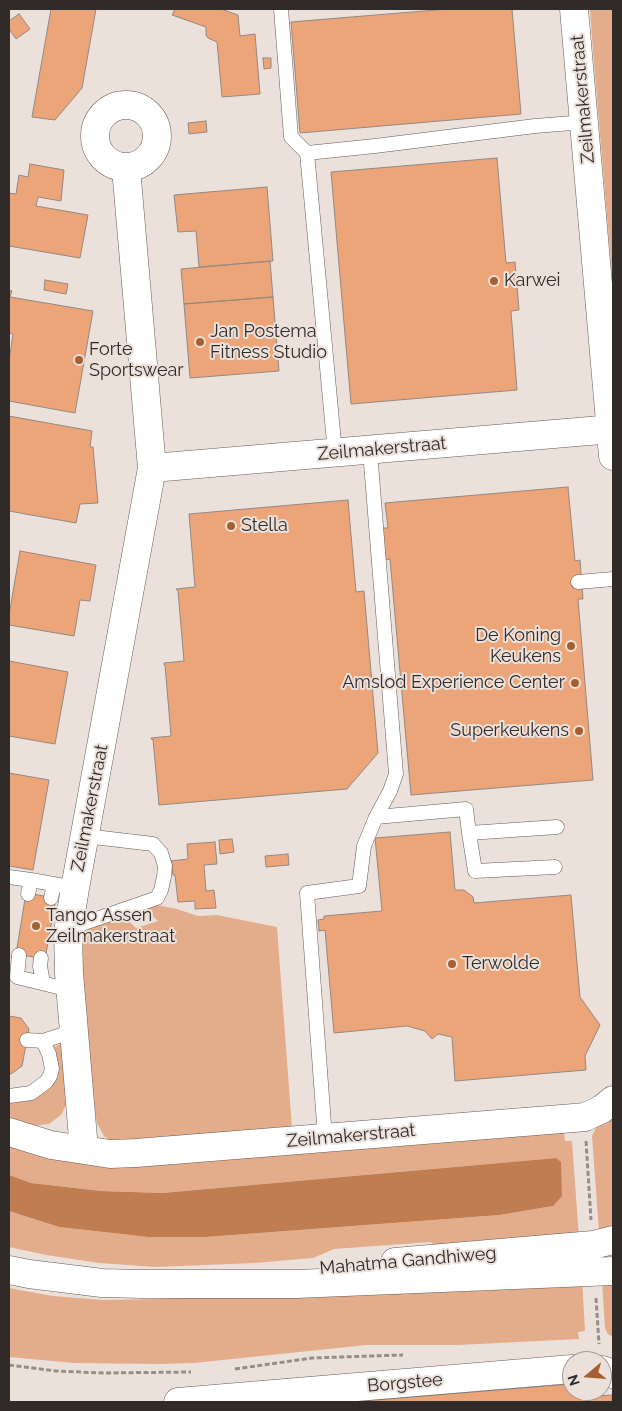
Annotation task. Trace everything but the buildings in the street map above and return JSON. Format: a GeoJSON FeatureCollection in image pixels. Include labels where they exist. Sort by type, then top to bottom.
{"type":"FeatureCollection","features":[{"type":"Feature","properties":{"kind":"street","name":"Zeilmakerstraat"},"geometry":{"type":"LineString","coordinates":[[574,9],[613,456]]}},
{"type":"Feature","properties":{"kind":"street","name":"Zeilmakerstraat"},"geometry":{"type":"LineString","coordinates":[[84,1150],[70,990],[70,928],[60,890],[85,836],[152,468],[126,168]]}},
{"type":"Feature","properties":{"kind":"street","name":"Zeilmakerstraat"},"geometry":{"type":"LineString","coordinates":[[152,468],[336,454],[612,429]]}},
{"type":"Feature","properties":{"kind":"street","name":"Zeilmakerstraat"},"geometry":{"type":"LineString","coordinates":[[9,1132],[20,1137],[51,1145],[110,1154],[136,1154],[585,1117],[602,1109],[613,1100]]}},
{"type":"Feature","properties":{"kind":"street","name":"Mahatma Gandhiweg"},"geometry":{"type":"LineString","coordinates":[[202,1284],[294,1271],[588,1246],[613,1240]]}},
{"type":"Feature","properties":{"kind":"street","name":"Mahatma Gandhiweg"},"geometry":{"type":"LineString","coordinates":[[9,1270],[102,1283],[202,1284],[296,1284],[613,1271]]}},
{"type":"Feature","properties":{"kind":"street","name":"Borgstee"},"geometry":{"type":"LineString","coordinates":[[178,1402],[562,1370]]}},
{"type":"Feature","properties":{"kind":"lane"},"geometry":{"type":"LineString","coordinates":[[281,9],[291,137],[307,153],[336,454]]}},
{"type":"Feature","properties":{"kind":"lane"},"geometry":{"type":"LineString","coordinates":[[307,153],[535,126],[585,122]]}},
{"type":"Feature","properties":{"kind":"lane"},"geometry":{"type":"LineString","coordinates":[[325,1138],[308,893],[359,886],[364,846],[396,774],[370,451]]}},
{"type":"Feature","properties":{"kind":"lane"},"geometry":{"type":"LineString","coordinates":[[578,582],[613,579]]}},
{"type":"Feature","properties":{"kind":"lane"},"geometry":{"type":"LineString","coordinates":[[376,817],[466,809],[475,872],[555,868]]}},
{"type":"Feature","properties":{"kind":"lane"},"geometry":{"type":"LineString","coordinates":[[469,834],[557,828]]}},
{"type":"Feature","properties":{"kind":"lane"},"geometry":{"type":"LineString","coordinates":[[70,928],[157,898],[164,877],[165,866],[161,853],[153,844],[85,836]]}},
{"type":"Feature","properties":{"kind":"lane"},"geometry":{"type":"LineString","coordinates":[[9,877],[30,887],[60,890]]}},
{"type":"Feature","properties":{"kind":"lane"},"geometry":{"type":"LineString","coordinates":[[19,954],[13,976],[70,990]]}},
{"type":"Feature","properties":{"kind":"lane"},"geometry":{"type":"LineString","coordinates":[[41,958],[40,966],[43,983]]}},
{"type":"Feature","properties":{"kind":"lane"},"geometry":{"type":"LineString","coordinates":[[27,1040],[43,1041],[74,1031]]}},
{"type":"Feature","properties":{"kind":"lane"},"geometry":{"type":"LineString","coordinates":[[9,1096],[31,1093],[46,1082],[50,1076],[52,1070],[49,1054],[43,1041]]}},
{"type":"Feature","properties":{"kind":"path"},"geometry":{"type":"LineString","coordinates":[[590,1346],[596,1351]]}},
{"type":"Feature","properties":{"kind":"path"},"geometry":{"type":"LineString","coordinates":[[230,1370],[312,1358],[405,1355]]}},
{"type":"Feature","properties":{"kind":"path"},"geometry":{"type":"LineString","coordinates":[[9,1365],[56,1371],[103,1373],[196,1372]]}},
{"type":"Feature","properties":{"kind":"shaded area"},"geometry":{"type":"Polygon","coordinates":[[[590,9],[613,9],[613,286],[593,51],[590,9]]]}},
{"type":"Feature","properties":{"kind":"shaded area"},"geometry":{"type":"Polygon","coordinates":[[[152,904],[198,916],[217,915],[277,927],[292,1128],[118,1142],[109,1140],[104,1136],[97,1123],[95,1112],[83,983],[83,934],[88,929],[122,915],[136,928],[158,921],[143,908],[152,904]]]}},
{"type":"Feature","properties":{"kind":"shaded area"},"geometry":{"type":"Polygon","coordinates":[[[63,1043],[67,1099],[61,1115],[49,1124],[32,1126],[9,1121],[9,1101],[42,1093],[54,1047],[63,1043]]]}},
{"type":"Feature","properties":{"kind":"shaded area"},"geometry":{"type":"Polygon","coordinates":[[[613,1116],[613,1225],[599,1232],[592,1136],[600,1123],[613,1116]]]}},
{"type":"Feature","properties":{"kind":"shaded area"},"geometry":{"type":"Polygon","coordinates":[[[564,1131],[565,1141],[572,1141],[579,1238],[437,1249],[431,1242],[334,1249],[313,1258],[255,1263],[156,1267],[99,1263],[9,1247],[9,1211],[59,1227],[148,1237],[206,1237],[500,1215],[553,1206],[556,1158],[162,1193],[101,1191],[31,1183],[9,1175],[9,1146],[564,1131]]]}},
{"type":"Feature","properties":{"kind":"shaded area"},"geometry":{"type":"Polygon","coordinates":[[[556,1158],[561,1162],[562,1196],[553,1206],[500,1215],[206,1237],[148,1237],[59,1227],[9,1211],[9,1175],[31,1183],[101,1191],[162,1193],[556,1158]]]}},
{"type":"Feature","properties":{"kind":"shaded area"},"geometry":{"type":"Polygon","coordinates":[[[582,1279],[585,1331],[578,1332],[579,1339],[458,1345],[367,1345],[194,1363],[74,1363],[9,1357],[9,1288],[53,1296],[103,1300],[582,1279]]]}},
{"type":"Feature","properties":{"kind":"shaded area"},"geometry":{"type":"Polygon","coordinates":[[[602,1281],[613,1283],[613,1337],[608,1334],[605,1328],[602,1281]]]}},
{"type":"Feature","properties":{"kind":"place","name":"Karwei"},"geometry":{"type":"Point","coordinates":[494,281]}},
{"type":"Feature","properties":{"kind":"place","name":"Jan Postema Fitness Studio"},"geometry":{"type":"Point","coordinates":[200,342]}},
{"type":"Feature","properties":{"kind":"place","name":"Forte Sportswear"},"geometry":{"type":"Point","coordinates":[79,360]}},
{"type":"Feature","properties":{"kind":"place","name":"Stella"},"geometry":{"type":"Point","coordinates":[231,526]}},
{"type":"Feature","properties":{"kind":"place","name":"De Koning Keukens"},"geometry":{"type":"Point","coordinates":[571,646]}},
{"type":"Feature","properties":{"kind":"place","name":"Amslod Experience Center"},"geometry":{"type":"Point","coordinates":[575,683]}},
{"type":"Feature","properties":{"kind":"place","name":"Superkeukens"},"geometry":{"type":"Point","coordinates":[579,731]}},
{"type":"Feature","properties":{"kind":"place","name":"Tango Assen Zeilmakerstraat"},"geometry":{"type":"Point","coordinates":[36,926]}},
{"type":"Feature","properties":{"kind":"place","name":"Terwolde"},"geometry":{"type":"Point","coordinates":[452,964]}}]}
